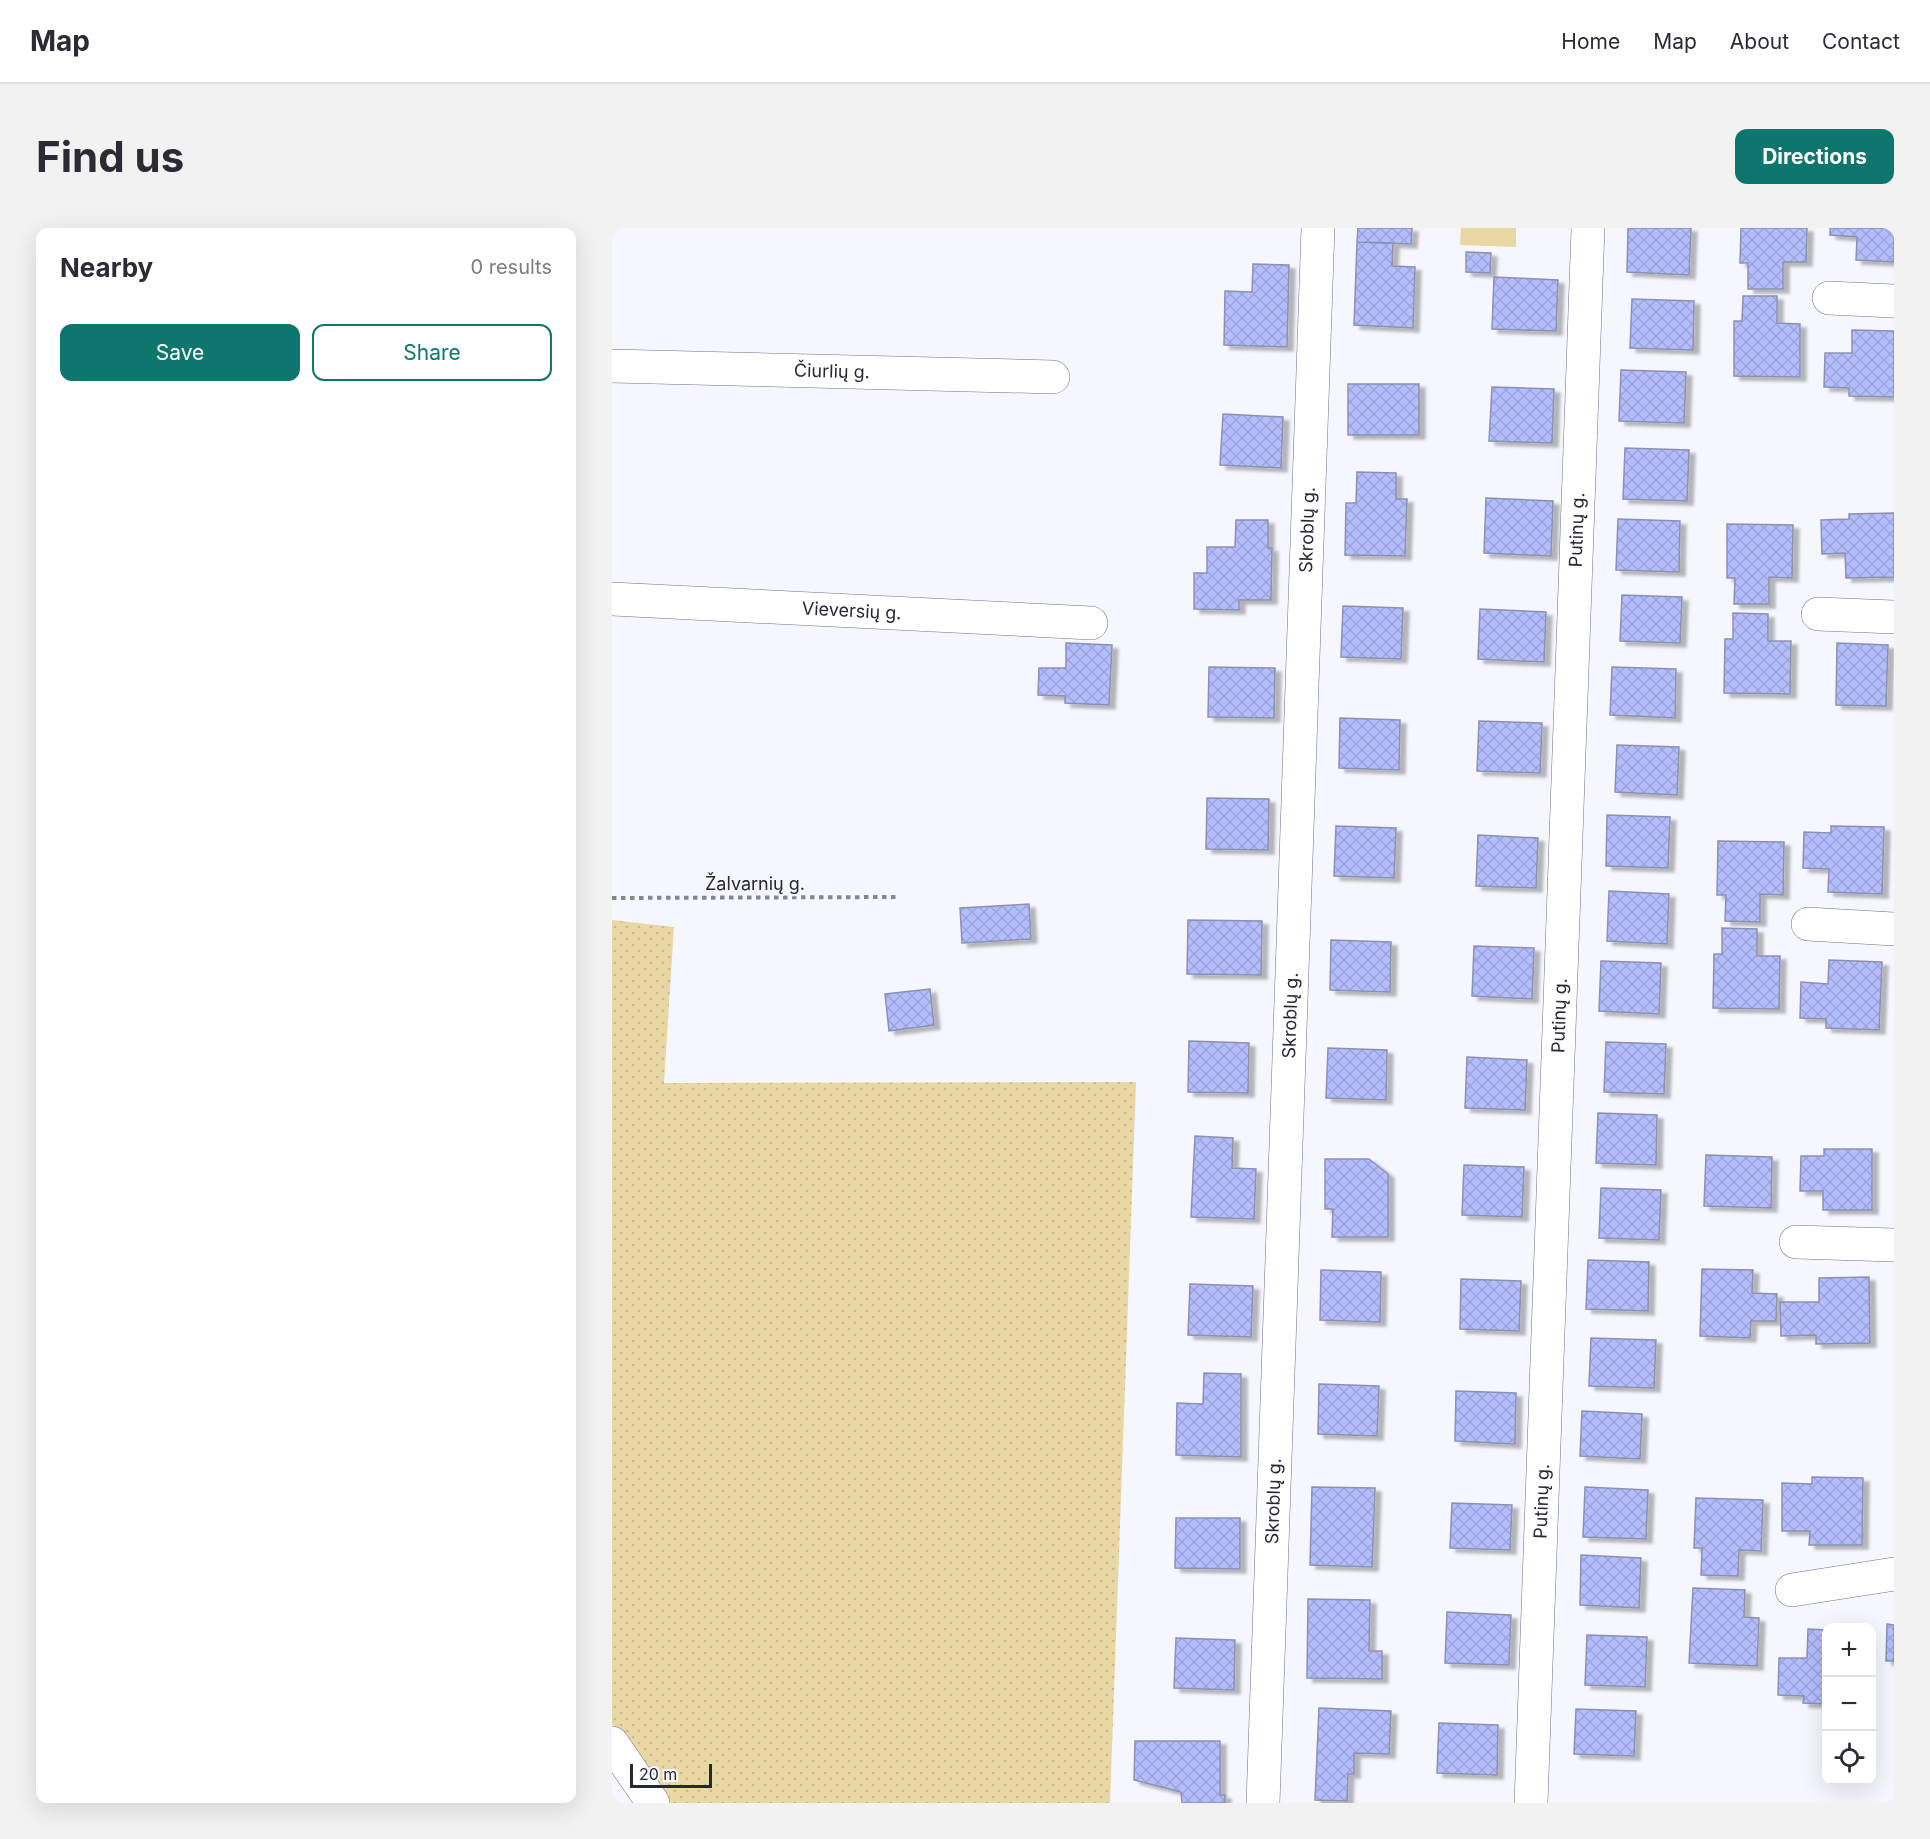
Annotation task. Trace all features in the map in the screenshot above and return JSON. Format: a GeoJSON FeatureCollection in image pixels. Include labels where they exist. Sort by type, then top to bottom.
{"type":"FeatureCollection","features":[{"type":"Feature","properties":{"kind":"street","name":"Skroblų g."},"geometry":{"type":"LineString","coordinates":[[1263,1803],[1318,228]]}},
{"type":"Feature","properties":{"kind":"street","name":"Putinų g."},"geometry":{"type":"LineString","coordinates":[[1532,1803],[1588,228]]}},
{"type":"Feature","properties":{"kind":"street"},"geometry":{"type":"LineString","coordinates":[[1829,298],[1894,301]]}},
{"type":"Feature","properties":{"kind":"street","name":"Čiurlių g."},"geometry":{"type":"LineString","coordinates":[[612,366],[1053,377]]}},
{"type":"Feature","properties":{"kind":"street","name":"Vieversių g."},"geometry":{"type":"LineString","coordinates":[[612,599],[1091,623]]}},
{"type":"Feature","properties":{"kind":"street"},"geometry":{"type":"LineString","coordinates":[[1818,614],[1894,617]]}},
{"type":"Feature","properties":{"kind":"street"},"geometry":{"type":"LineString","coordinates":[[1808,924],[1894,929]]}},
{"type":"Feature","properties":{"kind":"street"},"geometry":{"type":"LineString","coordinates":[[1796,1242],[1894,1245]]}},
{"type":"Feature","properties":{"kind":"street"},"geometry":{"type":"LineString","coordinates":[[1792,1590],[1894,1574]]}},
{"type":"Feature","properties":{"kind":"street"},"geometry":{"type":"LineString","coordinates":[[612,1743],[653,1803]]}},
{"type":"Feature","properties":{"kind":"path","name":"Žalvarnių g."},"geometry":{"type":"LineString","coordinates":[[612,898],[897,897]]}},
{"type":"Feature","properties":{"kind":"shaded area"},"geometry":{"type":"Polygon","coordinates":[[[1461,228],[1516,228],[1516,247],[1460,245],[1461,228]]]}},
{"type":"Feature","properties":{"kind":"shaded area"},"geometry":{"type":"Polygon","coordinates":[[[612,920],[674,927],[664,1083],[1136,1082],[1110,1803],[667,1803],[612,1724],[612,920]]]}},
{"type":"Feature","properties":{"kind":"building"},"geometry":{"type":"Polygon","coordinates":[[[1358,228],[1412,228],[1411,244],[1357,242],[1358,228]]]}},
{"type":"Feature","properties":{"kind":"building"},"geometry":{"type":"Polygon","coordinates":[[[1628,228],[1691,228],[1689,275],[1627,272],[1628,228]]]}},
{"type":"Feature","properties":{"kind":"building"},"geometry":{"type":"Polygon","coordinates":[[[1741,228],[1807,228],[1806,262],[1783,262],[1783,289],[1748,289],[1748,263],[1740,263],[1741,228]]]}},
{"type":"Feature","properties":{"kind":"building"},"geometry":{"type":"Polygon","coordinates":[[[1830,228],[1894,228],[1894,262],[1856,260],[1857,237],[1830,235],[1830,228]]]}},
{"type":"Feature","properties":{"kind":"building"},"geometry":{"type":"Polygon","coordinates":[[[1357,242],[1393,243],[1392,266],[1415,267],[1413,328],[1354,325],[1357,242]]]}},
{"type":"Feature","properties":{"kind":"building"},"geometry":{"type":"Polygon","coordinates":[[[1466,252],[1491,253],[1490,273],[1466,272],[1466,252]]]}},
{"type":"Feature","properties":{"kind":"building"},"geometry":{"type":"Polygon","coordinates":[[[1253,264],[1289,265],[1287,347],[1224,345],[1225,291],[1252,292],[1253,264]]]}},
{"type":"Feature","properties":{"kind":"building"},"geometry":{"type":"Polygon","coordinates":[[[1494,277],[1558,280],[1556,331],[1492,329],[1494,277]]]}},
{"type":"Feature","properties":{"kind":"building"},"geometry":{"type":"Polygon","coordinates":[[[1743,296],[1777,296],[1777,323],[1800,324],[1800,377],[1734,376],[1734,321],[1742,321],[1743,296]]]}},
{"type":"Feature","properties":{"kind":"building"},"geometry":{"type":"Polygon","coordinates":[[[1632,299],[1694,301],[1693,350],[1630,348],[1632,299]]]}},
{"type":"Feature","properties":{"kind":"building"},"geometry":{"type":"Polygon","coordinates":[[[1852,330],[1894,331],[1894,397],[1849,396],[1849,388],[1824,387],[1825,353],[1852,353],[1852,330]]]}},
{"type":"Feature","properties":{"kind":"building"},"geometry":{"type":"Polygon","coordinates":[[[1621,370],[1686,372],[1684,423],[1619,421],[1621,370]]]}},
{"type":"Feature","properties":{"kind":"building"},"geometry":{"type":"Polygon","coordinates":[[[1348,384],[1419,384],[1419,435],[1348,435],[1348,384]]]}},
{"type":"Feature","properties":{"kind":"building"},"geometry":{"type":"Polygon","coordinates":[[[1492,387],[1554,389],[1552,443],[1489,441],[1492,387]]]}},
{"type":"Feature","properties":{"kind":"building"},"geometry":{"type":"Polygon","coordinates":[[[1223,414],[1283,417],[1281,468],[1220,465],[1223,414]]]}},
{"type":"Feature","properties":{"kind":"building"},"geometry":{"type":"Polygon","coordinates":[[[1625,448],[1689,450],[1687,501],[1623,499],[1625,448]]]}},
{"type":"Feature","properties":{"kind":"building"},"geometry":{"type":"Polygon","coordinates":[[[1357,472],[1396,473],[1396,499],[1407,499],[1405,556],[1345,555],[1346,503],[1356,503],[1357,472]]]}},
{"type":"Feature","properties":{"kind":"building"},"geometry":{"type":"Polygon","coordinates":[[[1486,498],[1553,501],[1551,556],[1484,553],[1486,498]]]}},
{"type":"Feature","properties":{"kind":"building"},"geometry":{"type":"Polygon","coordinates":[[[1894,513],[1894,577],[1846,578],[1845,553],[1822,554],[1821,520],[1849,519],[1849,514],[1894,513]]]}},
{"type":"Feature","properties":{"kind":"building"},"geometry":{"type":"Polygon","coordinates":[[[1618,519],[1680,521],[1679,572],[1616,570],[1618,519]]]}},
{"type":"Feature","properties":{"kind":"building"},"geometry":{"type":"Polygon","coordinates":[[[1236,520],[1268,520],[1268,548],[1272,548],[1271,600],[1239,600],[1239,610],[1194,609],[1194,573],[1207,573],[1207,547],[1235,547],[1236,520]]]}},
{"type":"Feature","properties":{"kind":"building"},"geometry":{"type":"Polygon","coordinates":[[[1727,524],[1793,525],[1792,578],[1769,577],[1769,604],[1734,604],[1735,578],[1727,578],[1727,524]]]}},
{"type":"Feature","properties":{"kind":"building"},"geometry":{"type":"Polygon","coordinates":[[[1622,595],[1682,597],[1680,643],[1620,641],[1622,595]]]}},
{"type":"Feature","properties":{"kind":"building"},"geometry":{"type":"Polygon","coordinates":[[[1343,606],[1403,608],[1401,659],[1341,657],[1343,606]]]}},
{"type":"Feature","properties":{"kind":"building"},"geometry":{"type":"Polygon","coordinates":[[[1480,609],[1546,612],[1544,662],[1478,659],[1480,609]]]}},
{"type":"Feature","properties":{"kind":"building"},"geometry":{"type":"Polygon","coordinates":[[[1733,613],[1768,614],[1768,641],[1791,641],[1790,694],[1724,693],[1725,639],[1733,639],[1733,613]]]}},
{"type":"Feature","properties":{"kind":"building"},"geometry":{"type":"Polygon","coordinates":[[[1066,643],[1112,645],[1109,705],[1065,703],[1065,696],[1038,695],[1039,668],[1066,668],[1066,643]]]}},
{"type":"Feature","properties":{"kind":"building"},"geometry":{"type":"Polygon","coordinates":[[[1837,643],[1888,645],[1886,706],[1836,705],[1837,643]]]}},
{"type":"Feature","properties":{"kind":"building"},"geometry":{"type":"Polygon","coordinates":[[[1209,667],[1275,668],[1274,718],[1208,717],[1209,667]]]}},
{"type":"Feature","properties":{"kind":"building"},"geometry":{"type":"Polygon","coordinates":[[[1612,667],[1676,669],[1675,718],[1610,715],[1612,667]]]}},
{"type":"Feature","properties":{"kind":"building"},"geometry":{"type":"Polygon","coordinates":[[[1340,718],[1400,720],[1399,770],[1339,768],[1340,718]]]}},
{"type":"Feature","properties":{"kind":"building"},"geometry":{"type":"Polygon","coordinates":[[[1479,721],[1542,723],[1540,773],[1477,771],[1479,721]]]}},
{"type":"Feature","properties":{"kind":"building"},"geometry":{"type":"Polygon","coordinates":[[[1617,745],[1679,747],[1677,795],[1615,792],[1617,745]]]}},
{"type":"Feature","properties":{"kind":"building"},"geometry":{"type":"Polygon","coordinates":[[[1207,798],[1269,799],[1268,850],[1206,849],[1207,798]]]}},
{"type":"Feature","properties":{"kind":"building"},"geometry":{"type":"Polygon","coordinates":[[[1607,815],[1670,817],[1668,868],[1606,866],[1607,815]]]}},
{"type":"Feature","properties":{"kind":"building"},"geometry":{"type":"Polygon","coordinates":[[[1336,826],[1396,828],[1394,878],[1334,876],[1336,826]]]}},
{"type":"Feature","properties":{"kind":"building"},"geometry":{"type":"Polygon","coordinates":[[[1831,826],[1884,827],[1882,894],[1828,892],[1829,869],[1803,868],[1804,832],[1831,833],[1831,826]]]}},
{"type":"Feature","properties":{"kind":"building"},"geometry":{"type":"Polygon","coordinates":[[[1478,835],[1538,838],[1536,888],[1476,886],[1478,835]]]}},
{"type":"Feature","properties":{"kind":"building"},"geometry":{"type":"Polygon","coordinates":[[[1718,841],[1784,842],[1783,895],[1760,894],[1760,922],[1725,921],[1726,895],[1717,895],[1718,841]]]}},
{"type":"Feature","properties":{"kind":"building"},"geometry":{"type":"Polygon","coordinates":[[[1609,891],[1669,894],[1667,944],[1607,941],[1609,891]]]}},
{"type":"Feature","properties":{"kind":"building"},"geometry":{"type":"Polygon","coordinates":[[[1029,904],[1031,939],[962,943],[960,908],[1029,904]]]}},
{"type":"Feature","properties":{"kind":"building"},"geometry":{"type":"Polygon","coordinates":[[[1188,920],[1262,921],[1261,975],[1187,974],[1188,920]]]}},
{"type":"Feature","properties":{"kind":"building"},"geometry":{"type":"Polygon","coordinates":[[[1722,928],[1757,929],[1757,956],[1780,956],[1779,1009],[1713,1008],[1714,954],[1722,954],[1722,928]]]}},
{"type":"Feature","properties":{"kind":"building"},"geometry":{"type":"Polygon","coordinates":[[[1331,940],[1391,942],[1390,992],[1330,990],[1331,940]]]}},
{"type":"Feature","properties":{"kind":"building"},"geometry":{"type":"Polygon","coordinates":[[[1474,946],[1534,948],[1532,999],[1472,996],[1474,946]]]}},
{"type":"Feature","properties":{"kind":"building"},"geometry":{"type":"Polygon","coordinates":[[[1829,960],[1882,962],[1879,1030],[1826,1028],[1826,1019],[1800,1018],[1801,982],[1828,984],[1829,960]]]}},
{"type":"Feature","properties":{"kind":"building"},"geometry":{"type":"Polygon","coordinates":[[[1601,961],[1661,963],[1659,1014],[1599,1011],[1601,961]]]}},
{"type":"Feature","properties":{"kind":"building"},"geometry":{"type":"Polygon","coordinates":[[[930,989],[934,1025],[889,1031],[885,994],[930,989]]]}},
{"type":"Feature","properties":{"kind":"building"},"geometry":{"type":"Polygon","coordinates":[[[1189,1041],[1249,1043],[1248,1093],[1188,1092],[1189,1041]]]}},
{"type":"Feature","properties":{"kind":"building"},"geometry":{"type":"Polygon","coordinates":[[[1606,1042],[1666,1044],[1664,1094],[1604,1092],[1606,1042]]]}},
{"type":"Feature","properties":{"kind":"building"},"geometry":{"type":"Polygon","coordinates":[[[1328,1048],[1387,1050],[1386,1100],[1326,1098],[1328,1048]]]}},
{"type":"Feature","properties":{"kind":"building"},"geometry":{"type":"Polygon","coordinates":[[[1467,1057],[1527,1060],[1525,1110],[1465,1108],[1467,1057]]]}},
{"type":"Feature","properties":{"kind":"building"},"geometry":{"type":"Polygon","coordinates":[[[1598,1113],[1657,1115],[1656,1165],[1596,1163],[1598,1113]]]}},
{"type":"Feature","properties":{"kind":"building"},"geometry":{"type":"Polygon","coordinates":[[[1195,1136],[1233,1138],[1232,1168],[1256,1169],[1254,1219],[1191,1217],[1195,1136]]]}},
{"type":"Feature","properties":{"kind":"building"},"geometry":{"type":"Polygon","coordinates":[[[1824,1149],[1872,1149],[1872,1210],[1823,1210],[1823,1191],[1800,1191],[1801,1156],[1824,1156],[1824,1149]]]}},
{"type":"Feature","properties":{"kind":"building"},"geometry":{"type":"Polygon","coordinates":[[[1706,1155],[1772,1157],[1771,1208],[1704,1206],[1706,1155]]]}},
{"type":"Feature","properties":{"kind":"building"},"geometry":{"type":"Polygon","coordinates":[[[1325,1159],[1369,1159],[1388,1174],[1388,1237],[1332,1237],[1333,1209],[1325,1209],[1325,1159]]]}},
{"type":"Feature","properties":{"kind":"building"},"geometry":{"type":"Polygon","coordinates":[[[1464,1165],[1524,1167],[1522,1217],[1462,1215],[1464,1165]]]}},
{"type":"Feature","properties":{"kind":"building"},"geometry":{"type":"Polygon","coordinates":[[[1601,1188],[1661,1190],[1659,1240],[1599,1238],[1601,1188]]]}},
{"type":"Feature","properties":{"kind":"building"},"geometry":{"type":"Polygon","coordinates":[[[1588,1260],[1649,1262],[1648,1311],[1586,1309],[1588,1260]]]}},
{"type":"Feature","properties":{"kind":"building"},"geometry":{"type":"Polygon","coordinates":[[[1702,1269],[1753,1270],[1752,1293],[1777,1294],[1776,1321],[1751,1321],[1750,1338],[1700,1336],[1702,1269]]]}},
{"type":"Feature","properties":{"kind":"building"},"geometry":{"type":"Polygon","coordinates":[[[1321,1270],[1381,1272],[1380,1322],[1320,1320],[1321,1270]]]}},
{"type":"Feature","properties":{"kind":"building"},"geometry":{"type":"Polygon","coordinates":[[[1869,1277],[1870,1343],[1816,1344],[1816,1335],[1781,1336],[1780,1302],[1819,1302],[1819,1278],[1869,1277]]]}},
{"type":"Feature","properties":{"kind":"building"},"geometry":{"type":"Polygon","coordinates":[[[1461,1279],[1521,1281],[1519,1331],[1460,1329],[1461,1279]]]}},
{"type":"Feature","properties":{"kind":"building"},"geometry":{"type":"Polygon","coordinates":[[[1190,1284],[1253,1286],[1251,1337],[1188,1335],[1190,1284]]]}},
{"type":"Feature","properties":{"kind":"building"},"geometry":{"type":"Polygon","coordinates":[[[1591,1338],[1656,1340],[1654,1388],[1589,1386],[1591,1338]]]}},
{"type":"Feature","properties":{"kind":"building"},"geometry":{"type":"Polygon","coordinates":[[[1204,1373],[1241,1374],[1241,1457],[1176,1455],[1177,1403],[1203,1404],[1204,1373]]]}},
{"type":"Feature","properties":{"kind":"building"},"geometry":{"type":"Polygon","coordinates":[[[1319,1384],[1379,1386],[1377,1436],[1318,1434],[1319,1384]]]}},
{"type":"Feature","properties":{"kind":"building"},"geometry":{"type":"Polygon","coordinates":[[[1456,1391],[1516,1393],[1515,1444],[1455,1441],[1456,1391]]]}},
{"type":"Feature","properties":{"kind":"building"},"geometry":{"type":"Polygon","coordinates":[[[1582,1411],[1642,1414],[1640,1459],[1580,1456],[1582,1411]]]}},
{"type":"Feature","properties":{"kind":"building"},"geometry":{"type":"Polygon","coordinates":[[[1812,1477],[1863,1478],[1862,1545],[1809,1545],[1810,1531],[1782,1531],[1782,1483],[1812,1484],[1812,1477]]]}},
{"type":"Feature","properties":{"kind":"building"},"geometry":{"type":"Polygon","coordinates":[[[1312,1487],[1375,1488],[1372,1567],[1310,1565],[1312,1487]]]}},
{"type":"Feature","properties":{"kind":"building"},"geometry":{"type":"Polygon","coordinates":[[[1585,1487],[1648,1490],[1646,1539],[1583,1537],[1585,1487]]]}},
{"type":"Feature","properties":{"kind":"building"},"geometry":{"type":"Polygon","coordinates":[[[1696,1498],[1763,1500],[1761,1551],[1739,1550],[1738,1576],[1701,1575],[1702,1548],[1694,1548],[1696,1498]]]}},
{"type":"Feature","properties":{"kind":"building"},"geometry":{"type":"Polygon","coordinates":[[[1452,1503],[1512,1505],[1510,1550],[1450,1548],[1452,1503]]]}},
{"type":"Feature","properties":{"kind":"building"},"geometry":{"type":"Polygon","coordinates":[[[1176,1518],[1240,1518],[1240,1569],[1175,1568],[1176,1518]]]}},
{"type":"Feature","properties":{"kind":"building"},"geometry":{"type":"Polygon","coordinates":[[[1581,1555],[1641,1558],[1639,1608],[1580,1605],[1581,1555]]]}},
{"type":"Feature","properties":{"kind":"building"},"geometry":{"type":"Polygon","coordinates":[[[1693,1588],[1745,1590],[1744,1617],[1759,1618],[1757,1666],[1689,1663],[1693,1588]]]}},
{"type":"Feature","properties":{"kind":"building"},"geometry":{"type":"Polygon","coordinates":[[[1308,1599],[1370,1600],[1369,1651],[1382,1651],[1382,1679],[1307,1678],[1308,1599]]]}},
{"type":"Feature","properties":{"kind":"building"},"geometry":{"type":"Polygon","coordinates":[[[1447,1612],[1511,1615],[1509,1665],[1445,1663],[1447,1612]]]}},
{"type":"Feature","properties":{"kind":"building"},"geometry":{"type":"Polygon","coordinates":[[[1887,1624],[1894,1625],[1894,1661],[1886,1661],[1887,1624]]]}},
{"type":"Feature","properties":{"kind":"building"},"geometry":{"type":"Polygon","coordinates":[[[1808,1629],[1822,1630],[1822,1704],[1803,1703],[1804,1696],[1778,1695],[1779,1658],[1807,1658],[1808,1629]]]}},
{"type":"Feature","properties":{"kind":"building"},"geometry":{"type":"Polygon","coordinates":[[[1587,1635],[1647,1637],[1645,1687],[1585,1685],[1587,1635]]]}},
{"type":"Feature","properties":{"kind":"building"},"geometry":{"type":"Polygon","coordinates":[[[1176,1638],[1235,1640],[1234,1690],[1174,1688],[1176,1638]]]}},
{"type":"Feature","properties":{"kind":"building"},"geometry":{"type":"Polygon","coordinates":[[[1319,1708],[1391,1711],[1389,1754],[1354,1753],[1354,1774],[1348,1774],[1347,1801],[1315,1800],[1319,1708]]]}},
{"type":"Feature","properties":{"kind":"building"},"geometry":{"type":"Polygon","coordinates":[[[1576,1709],[1636,1711],[1634,1756],[1574,1754],[1576,1709]]]}},
{"type":"Feature","properties":{"kind":"building"},"geometry":{"type":"Polygon","coordinates":[[[1439,1723],[1498,1725],[1497,1775],[1437,1773],[1439,1723]]]}},
{"type":"Feature","properties":{"kind":"building"},"geometry":{"type":"Polygon","coordinates":[[[1135,1741],[1220,1741],[1220,1795],[1225,1795],[1225,1803],[1182,1803],[1181,1792],[1134,1780],[1135,1741]]]}}]}
